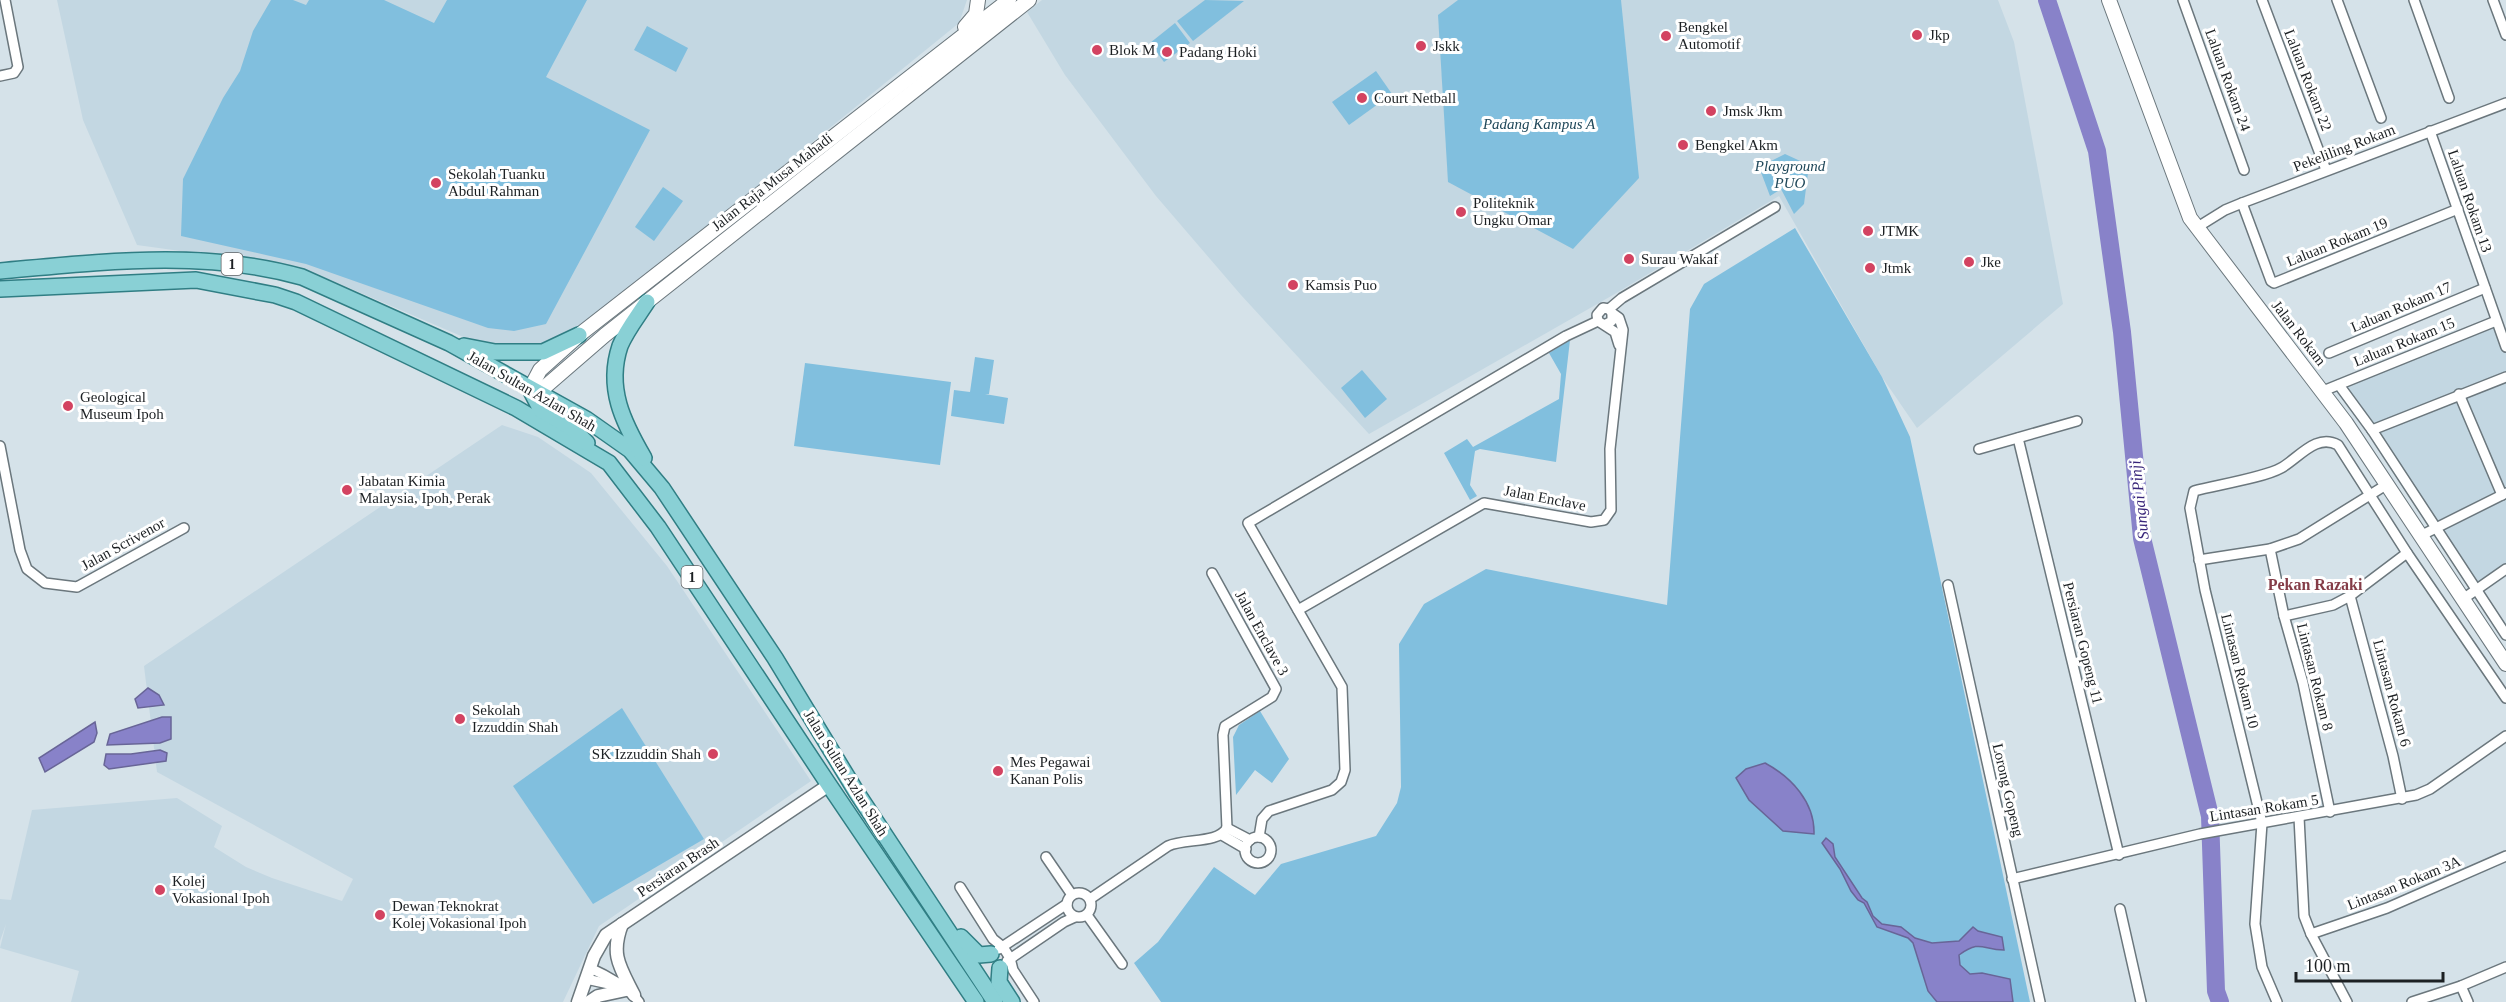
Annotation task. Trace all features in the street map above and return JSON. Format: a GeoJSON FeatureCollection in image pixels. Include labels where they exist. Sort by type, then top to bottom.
{"type":"FeatureCollection","features":[{"type":"Feature","properties":{"kind":"main road"},"geometry":{"type":"LineString","coordinates":[[948,46],[950,40],[970,23],[976,14],[978,0]]}},
{"type":"Feature","properties":{"kind":"main road","name":"Jalan Raja Musa Mahadi"},"geometry":{"type":"LineString","coordinates":[[533,392],[540,370],[579,335],[948,46],[1009,3],[1029,0]]}},
{"type":"Feature","properties":{"kind":"main road","name":"Jalan Rokam"},"geometry":{"type":"LineString","coordinates":[[2109,0],[2190,218],[2323,391],[2506,664]]}},
{"type":"Feature","properties":{"kind":"main road","name":"Jalan Raja Musa Mahadi"},"geometry":{"type":"LineString","coordinates":[[533,392],[646,302],[1009,3]]}},
{"type":"Feature","properties":{"kind":"main road","name":"Jalan Sultan Azlan Shah"},"geometry":{"type":"LineString","coordinates":[[0,271],[111,261],[180,260],[209,261],[281,271],[302,277],[449,343],[533,392],[586,419],[630,450],[662,488],[775,658],[857,793],[995,1002]]}},
{"type":"Feature","properties":{"kind":"main road","name":"Jalan Sultan Azlan Shah"},"geometry":{"type":"LineString","coordinates":[[0,289],[196,280],[286,298],[516,408],[609,464],[658,527],[976,1002]]}},
{"type":"Feature","properties":{"kind":"main road"},"geometry":{"type":"LineString","coordinates":[[646,302],[621,344],[613,375],[622,421],[662,488]]}},
{"type":"Feature","properties":{"kind":"main road"},"geometry":{"type":"LineString","coordinates":[[449,343],[495,352],[520,354],[543,352],[579,335]]}},
{"type":"Feature","properties":{"kind":"main road"},"geometry":{"type":"LineString","coordinates":[[384,345],[478,380],[518,399],[533,392],[542,410],[573,429],[609,464]]}},
{"type":"Feature","properties":{"kind":"main road"},"geometry":{"type":"LineString","coordinates":[[939,917],[979,955],[997,950]]}},
{"type":"Feature","properties":{"kind":"main road"},"geometry":{"type":"LineString","coordinates":[[939,917],[942,933],[987,1002]]}},
{"type":"Feature","properties":{"kind":"main road"},"geometry":{"type":"LineString","coordinates":[[1005,963],[999,982],[1012,1002]]}},
{"type":"Feature","properties":{"kind":"street"},"geometry":{"type":"LineString","coordinates":[[0,76],[14,73],[18,67],[5,0]]}},
{"type":"Feature","properties":{"kind":"street","name":"Laluan Rokam 24"},"geometry":{"type":"LineString","coordinates":[[2183,0],[2244,170]]}},
{"type":"Feature","properties":{"kind":"street","name":"Laluan Rokam 22"},"geometry":{"type":"LineString","coordinates":[[2262,0],[2326,170]]}},
{"type":"Feature","properties":{"kind":"street"},"geometry":{"type":"LineString","coordinates":[[2337,0],[2381,118]]}},
{"type":"Feature","properties":{"kind":"street"},"geometry":{"type":"LineString","coordinates":[[2414,0],[2449,98]]}},
{"type":"Feature","properties":{"kind":"street"},"geometry":{"type":"LineString","coordinates":[[2493,0],[2506,34]]}},
{"type":"Feature","properties":{"kind":"street","name":"Pekeliling Rokam"},"geometry":{"type":"LineString","coordinates":[[2196,228],[2225,210],[2242,203],[2506,103]]}},
{"type":"Feature","properties":{"kind":"street","name":"Laluan Rokam 13"},"geometry":{"type":"LineString","coordinates":[[2430,131],[2506,347]]}},
{"type":"Feature","properties":{"kind":"street","name":"Laluan Rokam 19"},"geometry":{"type":"LineString","coordinates":[[2242,203],[2271,281],[2274,283],[2458,209]]}},
{"type":"Feature","properties":{"kind":"street"},"geometry":{"type":"LineString","coordinates":[[1246,849],[1255,838],[1262,819],[1269,811],[1332,790],[1341,782],[1345,770],[1342,687],[1248,523],[1566,336],[1612,321],[1611,311],[1622,298],[1775,207]]}},
{"type":"Feature","properties":{"kind":"street","name":"Laluan Rokam 17"},"geometry":{"type":"LineString","coordinates":[[2329,353],[2485,288]]}},
{"type":"Feature","properties":{"kind":"street"},"geometry":{"type":"LineString","coordinates":[[1611,311],[1600,310],[1597,315],[1602,323],[1615,332],[1621,350]]}},
{"type":"Feature","properties":{"kind":"street","name":"Jalan Enclave"},"geometry":{"type":"LineString","coordinates":[[1298,610],[1484,503],[1591,522],[1604,520],[1611,510],[1610,449],[1622,324],[1611,311]]}},
{"type":"Feature","properties":{"kind":"street","name":"Laluan Rokam 15"},"geometry":{"type":"LineString","coordinates":[[2323,391],[2496,321]]}},
{"type":"Feature","properties":{"kind":"street"},"geometry":{"type":"LineString","coordinates":[[2372,430],[2506,377]]}},
{"type":"Feature","properties":{"kind":"street"},"geometry":{"type":"LineString","coordinates":[[2339,385],[2372,430],[2506,635]]}},
{"type":"Feature","properties":{"kind":"street"},"geometry":{"type":"LineString","coordinates":[[2420,536],[2504,494],[2459,394]]}},
{"type":"Feature","properties":{"kind":"street"},"geometry":{"type":"LineString","coordinates":[[1979,449],[2077,421]]}},
{"type":"Feature","properties":{"kind":"street","name":"Persiaran Gopeng 11"},"geometry":{"type":"LineString","coordinates":[[2018,438],[2119,855]]}},
{"type":"Feature","properties":{"kind":"street","name":"Lintasan Rokam 10"},"geometry":{"type":"LineString","coordinates":[[2277,1002],[2262,967],[2255,924],[2262,823],[2199,560],[2190,508],[2194,491],[2279,469],[2318,443],[2332,442],[2343,450],[2371,495]]}},
{"type":"Feature","properties":{"kind":"street","name":"Jalan Scrivenor"},"geometry":{"type":"LineString","coordinates":[[0,446],[20,550],[27,569],[45,583],[77,587],[184,528]]}},
{"type":"Feature","properties":{"kind":"street"},"geometry":{"type":"LineString","coordinates":[[2199,560],[2270,549],[2299,539],[2386,485]]}},
{"type":"Feature","properties":{"kind":"street"},"geometry":{"type":"LineString","coordinates":[[2371,495],[2407,553],[2506,698]]}},
{"type":"Feature","properties":{"kind":"street","name":"Lintasan Rokam 8"},"geometry":{"type":"LineString","coordinates":[[2270,549],[2284,616],[2303,683],[2330,812]]}},
{"type":"Feature","properties":{"kind":"street"},"geometry":{"type":"LineString","coordinates":[[2284,616],[2333,605],[2350,596],[2407,553]]}},
{"type":"Feature","properties":{"kind":"street"},"geometry":{"type":"LineString","coordinates":[[2463,599],[2506,569]]}},
{"type":"Feature","properties":{"kind":"street","name":"Jalan Enclave 3"},"geometry":{"type":"LineString","coordinates":[[1212,573],[1276,689],[1272,697],[1225,726],[1223,735],[1225,831]]}},
{"type":"Feature","properties":{"kind":"street","name":"Lorong Gopeng"},"geometry":{"type":"LineString","coordinates":[[1948,585],[2040,1002]]}},
{"type":"Feature","properties":{"kind":"street","name":"Lintasan Rokam 6"},"geometry":{"type":"LineString","coordinates":[[2350,596],[2393,756],[2402,799]]}},
{"type":"Feature","properties":{"kind":"street","name":"Lintasan Rokam 5"},"geometry":{"type":"LineString","coordinates":[[2012,879],[2200,834],[2402,799],[2430,789],[2506,736]]}},
{"type":"Feature","properties":{"kind":"street","name":"Persiaran Brash"},"geometry":{"type":"LineString","coordinates":[[578,1002],[606,934],[829,785]]}},
{"type":"Feature","properties":{"kind":"street"},"geometry":{"type":"LineString","coordinates":[[2299,818],[2302,901],[2311,934],[2347,1002]]}},
{"type":"Feature","properties":{"kind":"street"},"geometry":{"type":"LineString","coordinates":[[1090,899],[1168,846],[1225,831],[1269,843],[1271,848],[1268,858],[1259,862],[1249,859],[1246,849],[1225,831]]}},
{"type":"Feature","properties":{"kind":"street"},"geometry":{"type":"LineString","coordinates":[[1046,857],[1069,899],[1069,912],[1075,917]]}},
{"type":"Feature","properties":{"kind":"street","name":"Lintasan Rokam 3A"},"geometry":{"type":"LineString","coordinates":[[2311,934],[2387,908],[2504,861]]}},
{"type":"Feature","properties":{"kind":"street"},"geometry":{"type":"LineString","coordinates":[[960,887],[993,939],[1005,963],[1013,970],[1034,1002]]}},
{"type":"Feature","properties":{"kind":"street"},"geometry":{"type":"LineString","coordinates":[[997,950],[1080,892],[1090,899],[1092,908],[1087,915],[1064,922],[1005,963]]}},
{"type":"Feature","properties":{"kind":"street"},"geometry":{"type":"LineString","coordinates":[[2120,909],[2141,1002]]}},
{"type":"Feature","properties":{"kind":"street"},"geometry":{"type":"LineString","coordinates":[[1087,915],[1122,964]]}},
{"type":"Feature","properties":{"kind":"street"},"geometry":{"type":"LineString","coordinates":[[622,924],[615,946],[616,956],[629,993]]}},
{"type":"Feature","properties":{"kind":"street"},"geometry":{"type":"LineString","coordinates":[[2412,1002],[2461,986],[2506,967]]}},
{"type":"Feature","properties":{"kind":"street"},"geometry":{"type":"LineString","coordinates":[[588,974],[629,993]]}},
{"type":"Feature","properties":{"kind":"street"},"geometry":{"type":"LineString","coordinates":[[2461,986],[2468,1002]]}},
{"type":"Feature","properties":{"kind":"street"},"geometry":{"type":"LineString","coordinates":[[588,1002],[598,996],[629,993]]}},
{"type":"Feature","properties":{"kind":"shaded area","name":"Sekolah Tuanku Abdul Rahman"},"geometry":{"type":"Polygon","coordinates":[[[57,0],[967,0],[959,23],[597,317],[555,342],[535,347],[482,345],[319,275],[274,264],[137,245],[83,120],[57,0]]]}},
{"type":"Feature","properties":{"kind":"shaded area","name":"Politeknik Ungku Omar"},"geometry":{"type":"Polygon","coordinates":[[[1042,0],[1998,0],[2014,42],[2063,304],[1917,428],[1882,377],[1779,196],[1613,295],[1369,434],[1241,295],[1156,196],[1065,75],[1027,12],[1042,0]]]}},
{"type":"Feature","properties":{"kind":"shaded area"},"geometry":{"type":"Polygon","coordinates":[[[2496,320],[2506,345],[2506,573],[2475,589],[2339,385],[2496,320]]]}},
{"type":"Feature","properties":{"kind":"shaded area","name":"Sekolah Izzuddin Shah"},"geometry":{"type":"Polygon","coordinates":[[[502,425],[538,437],[591,473],[667,566],[811,781],[599,926],[563,1002],[71,1002],[79,971],[0,948],[6,924],[0,941],[0,899],[11,900],[32,810],[177,798],[222,826],[214,847],[246,867],[342,901],[353,879],[157,772],[144,666],[502,425]]]}},
{"type":"Feature","properties":{"kind":"shaded area"},"geometry":{"type":"Polygon","coordinates":[[[148,688],[159,695],[164,705],[138,708],[135,699],[148,688]]]}},
{"type":"Feature","properties":{"kind":"shaded area"},"geometry":{"type":"Polygon","coordinates":[[[162,717],[171,717],[171,739],[160,743],[107,745],[110,734],[162,717]]]}},
{"type":"Feature","properties":{"kind":"shaded area"},"geometry":{"type":"Polygon","coordinates":[[[95,722],[97,733],[94,742],[45,772],[39,758],[95,722]]]}},
{"type":"Feature","properties":{"kind":"shaded area"},"geometry":{"type":"Polygon","coordinates":[[[160,750],[167,753],[166,761],[109,769],[104,765],[106,754],[131,754],[160,750]]]}},
{"type":"Feature","properties":{"kind":"shaded area"},"geometry":{"type":"Polygon","coordinates":[[[1765,763],[1784,776],[1800,792],[1810,811],[1814,834],[1783,831],[1749,800],[1736,778],[1746,769],[1765,763]]]}},
{"type":"Feature","properties":{"kind":"shaded area"},"geometry":{"type":"Polygon","coordinates":[[[1826,838],[1833,844],[1835,857],[1867,902],[1873,916],[1882,924],[1901,927],[1915,938],[1932,943],[1959,941],[1973,927],[1978,931],[2002,937],[2004,950],[1972,947],[1959,955],[1960,965],[1970,974],[1982,973],[2010,979],[2013,1002],[1937,1002],[1928,991],[1913,943],[1908,938],[1877,927],[1864,903],[1858,900],[1851,891],[1840,869],[1822,843],[1826,838]]]}},
{"type":"Feature","properties":{"kind":"green space"},"geometry":{"type":"Polygon","coordinates":[[[271,0],[293,0],[306,5],[309,0],[384,0],[434,23],[447,0],[587,0],[546,77],[650,130],[546,324],[514,331],[488,328],[306,264],[181,236],[183,179],[223,98],[240,71],[253,31],[271,0]]]}},
{"type":"Feature","properties":{"kind":"green space"},"geometry":{"type":"Polygon","coordinates":[[[1205,0],[1244,1],[1193,41],[1177,21],[1205,0]]]}},
{"type":"Feature","properties":{"kind":"green space","name":"Padang Kampus A"},"geometry":{"type":"Polygon","coordinates":[[[1458,0],[1621,0],[1639,178],[1573,249],[1448,182],[1438,15],[1458,0]]]}},
{"type":"Feature","properties":{"kind":"green space","name":"Padang Hoki"},"geometry":{"type":"Polygon","coordinates":[[[1175,23],[1190,43],[1164,62],[1150,43],[1175,23]]]}},
{"type":"Feature","properties":{"kind":"green space"},"geometry":{"type":"Polygon","coordinates":[[[647,26],[688,48],[676,72],[634,50],[647,26]]]}},
{"type":"Feature","properties":{"kind":"green space","name":"Court Netball"},"geometry":{"type":"Polygon","coordinates":[[[1376,71],[1392,94],[1349,125],[1332,102],[1376,71]]]}},
{"type":"Feature","properties":{"kind":"green space","name":"Playground PUO"},"geometry":{"type":"Polygon","coordinates":[[[1785,154],[1809,165],[1804,204],[1794,214],[1781,189],[1770,196],[1759,167],[1785,154]]]}},
{"type":"Feature","properties":{"kind":"green space"},"geometry":{"type":"Polygon","coordinates":[[[663,187],[683,201],[654,241],[635,227],[663,187]]]}},
{"type":"Feature","properties":{"kind":"green space"},"geometry":{"type":"Polygon","coordinates":[[[1795,228],[1882,377],[1910,437],[2030,1002],[1161,1002],[1134,963],[1158,942],[1214,867],[1255,895],[1281,864],[1376,836],[1397,803],[1401,787],[1399,644],[1424,604],[1486,569],[1667,605],[1690,309],[1704,284],[1795,228]]]}},
{"type":"Feature","properties":{"kind":"green space"},"geometry":{"type":"Polygon","coordinates":[[[1570,340],[1556,462],[1480,449],[1475,451],[1470,485],[1477,496],[1470,500],[1444,453],[1467,439],[1473,447],[1559,399],[1561,374],[1549,353],[1570,340]]]}},
{"type":"Feature","properties":{"kind":"green space"},"geometry":{"type":"Polygon","coordinates":[[[975,357],[994,360],[989,394],[985,394],[1008,398],[1004,424],[951,416],[954,390],[970,392],[975,357]]]}},
{"type":"Feature","properties":{"kind":"green space"},"geometry":{"type":"Polygon","coordinates":[[[805,363],[951,382],[940,465],[794,446],[805,363]]]}},
{"type":"Feature","properties":{"kind":"green space"},"geometry":{"type":"Polygon","coordinates":[[[1362,370],[1387,399],[1365,418],[1341,388],[1362,370]]]}},
{"type":"Feature","properties":{"kind":"green space"},"geometry":{"type":"Polygon","coordinates":[[[622,708],[704,839],[593,904],[513,786],[622,708]]]}},
{"type":"Feature","properties":{"kind":"green space"},"geometry":{"type":"Polygon","coordinates":[[[1260,711],[1289,759],[1272,783],[1255,770],[1236,795],[1233,737],[1239,725],[1260,711]]]}},
{"type":"Feature","properties":{"kind":"waterway","name":"Sungai Pinji"},"geometry":{"type":"LineString","coordinates":[[2047,0],[2097,151],[2122,332],[2142,538],[2210,816],[2216,991],[2220,1002]]}},
{"type":"Feature","properties":{"kind":"place","name":"Jkp"},"geometry":{"type":"Point","coordinates":[1917,35]}},
{"type":"Feature","properties":{"kind":"place","name":"Bengkel Automotif"},"geometry":{"type":"Point","coordinates":[1666,36]}},
{"type":"Feature","properties":{"kind":"place","name":"Jskk"},"geometry":{"type":"Point","coordinates":[1421,46]}},
{"type":"Feature","properties":{"kind":"place","name":"Blok M"},"geometry":{"type":"Point","coordinates":[1097,50]}},
{"type":"Feature","properties":{"kind":"place","name":"Padang Hoki"},"geometry":{"type":"Point","coordinates":[1167,52]}},
{"type":"Feature","properties":{"kind":"place","name":"Court Netball"},"geometry":{"type":"Point","coordinates":[1362,98]}},
{"type":"Feature","properties":{"kind":"place","name":"Jmsk Jkm"},"geometry":{"type":"Point","coordinates":[1711,111]}},
{"type":"Feature","properties":{"kind":"place","name":"Bengkel Akm"},"geometry":{"type":"Point","coordinates":[1683,145]}},
{"type":"Feature","properties":{"kind":"place","name":"Sekolah Tuanku Abdul Rahman"},"geometry":{"type":"Point","coordinates":[436,183]}},
{"type":"Feature","properties":{"kind":"place","name":"Politeknik Ungku Omar"},"geometry":{"type":"Point","coordinates":[1461,212]}},
{"type":"Feature","properties":{"kind":"place","name":"JTMK"},"geometry":{"type":"Point","coordinates":[1868,231]}},
{"type":"Feature","properties":{"kind":"place","name":"Surau Wakaf"},"geometry":{"type":"Point","coordinates":[1629,259]}},
{"type":"Feature","properties":{"kind":"place","name":"Jke"},"geometry":{"type":"Point","coordinates":[1969,262]}},
{"type":"Feature","properties":{"kind":"place","name":"Jtmk"},"geometry":{"type":"Point","coordinates":[1870,268]}},
{"type":"Feature","properties":{"kind":"place","name":"Kamsis Puo"},"geometry":{"type":"Point","coordinates":[1293,285]}},
{"type":"Feature","properties":{"kind":"place","name":"Geological Museum Ipoh"},"geometry":{"type":"Point","coordinates":[68,406]}},
{"type":"Feature","properties":{"kind":"place","name":"Jabatan Kimia Malaysia, Ipoh, Perak"},"geometry":{"type":"Point","coordinates":[347,490]}},
{"type":"Feature","properties":{"kind":"place","name":"Sekolah Izzuddin Shah"},"geometry":{"type":"Point","coordinates":[460,719]}},
{"type":"Feature","properties":{"kind":"place","name":"SK Izzuddin Shah"},"geometry":{"type":"Point","coordinates":[713,754]}},
{"type":"Feature","properties":{"kind":"place","name":"Mes Pegawai Kanan Polis"},"geometry":{"type":"Point","coordinates":[998,771]}},
{"type":"Feature","properties":{"kind":"place","name":"Kolej Vokasional Ipoh"},"geometry":{"type":"Point","coordinates":[160,890]}},
{"type":"Feature","properties":{"kind":"place","name":"Dewan Teknokrat Kolej Vokasional Ipoh"},"geometry":{"type":"Point","coordinates":[380,915]}},
{"type":"Feature","properties":{"kind":"district","name":"Pekan Razaki"},"geometry":{"type":"Point","coordinates":[2315,584]}}]}
